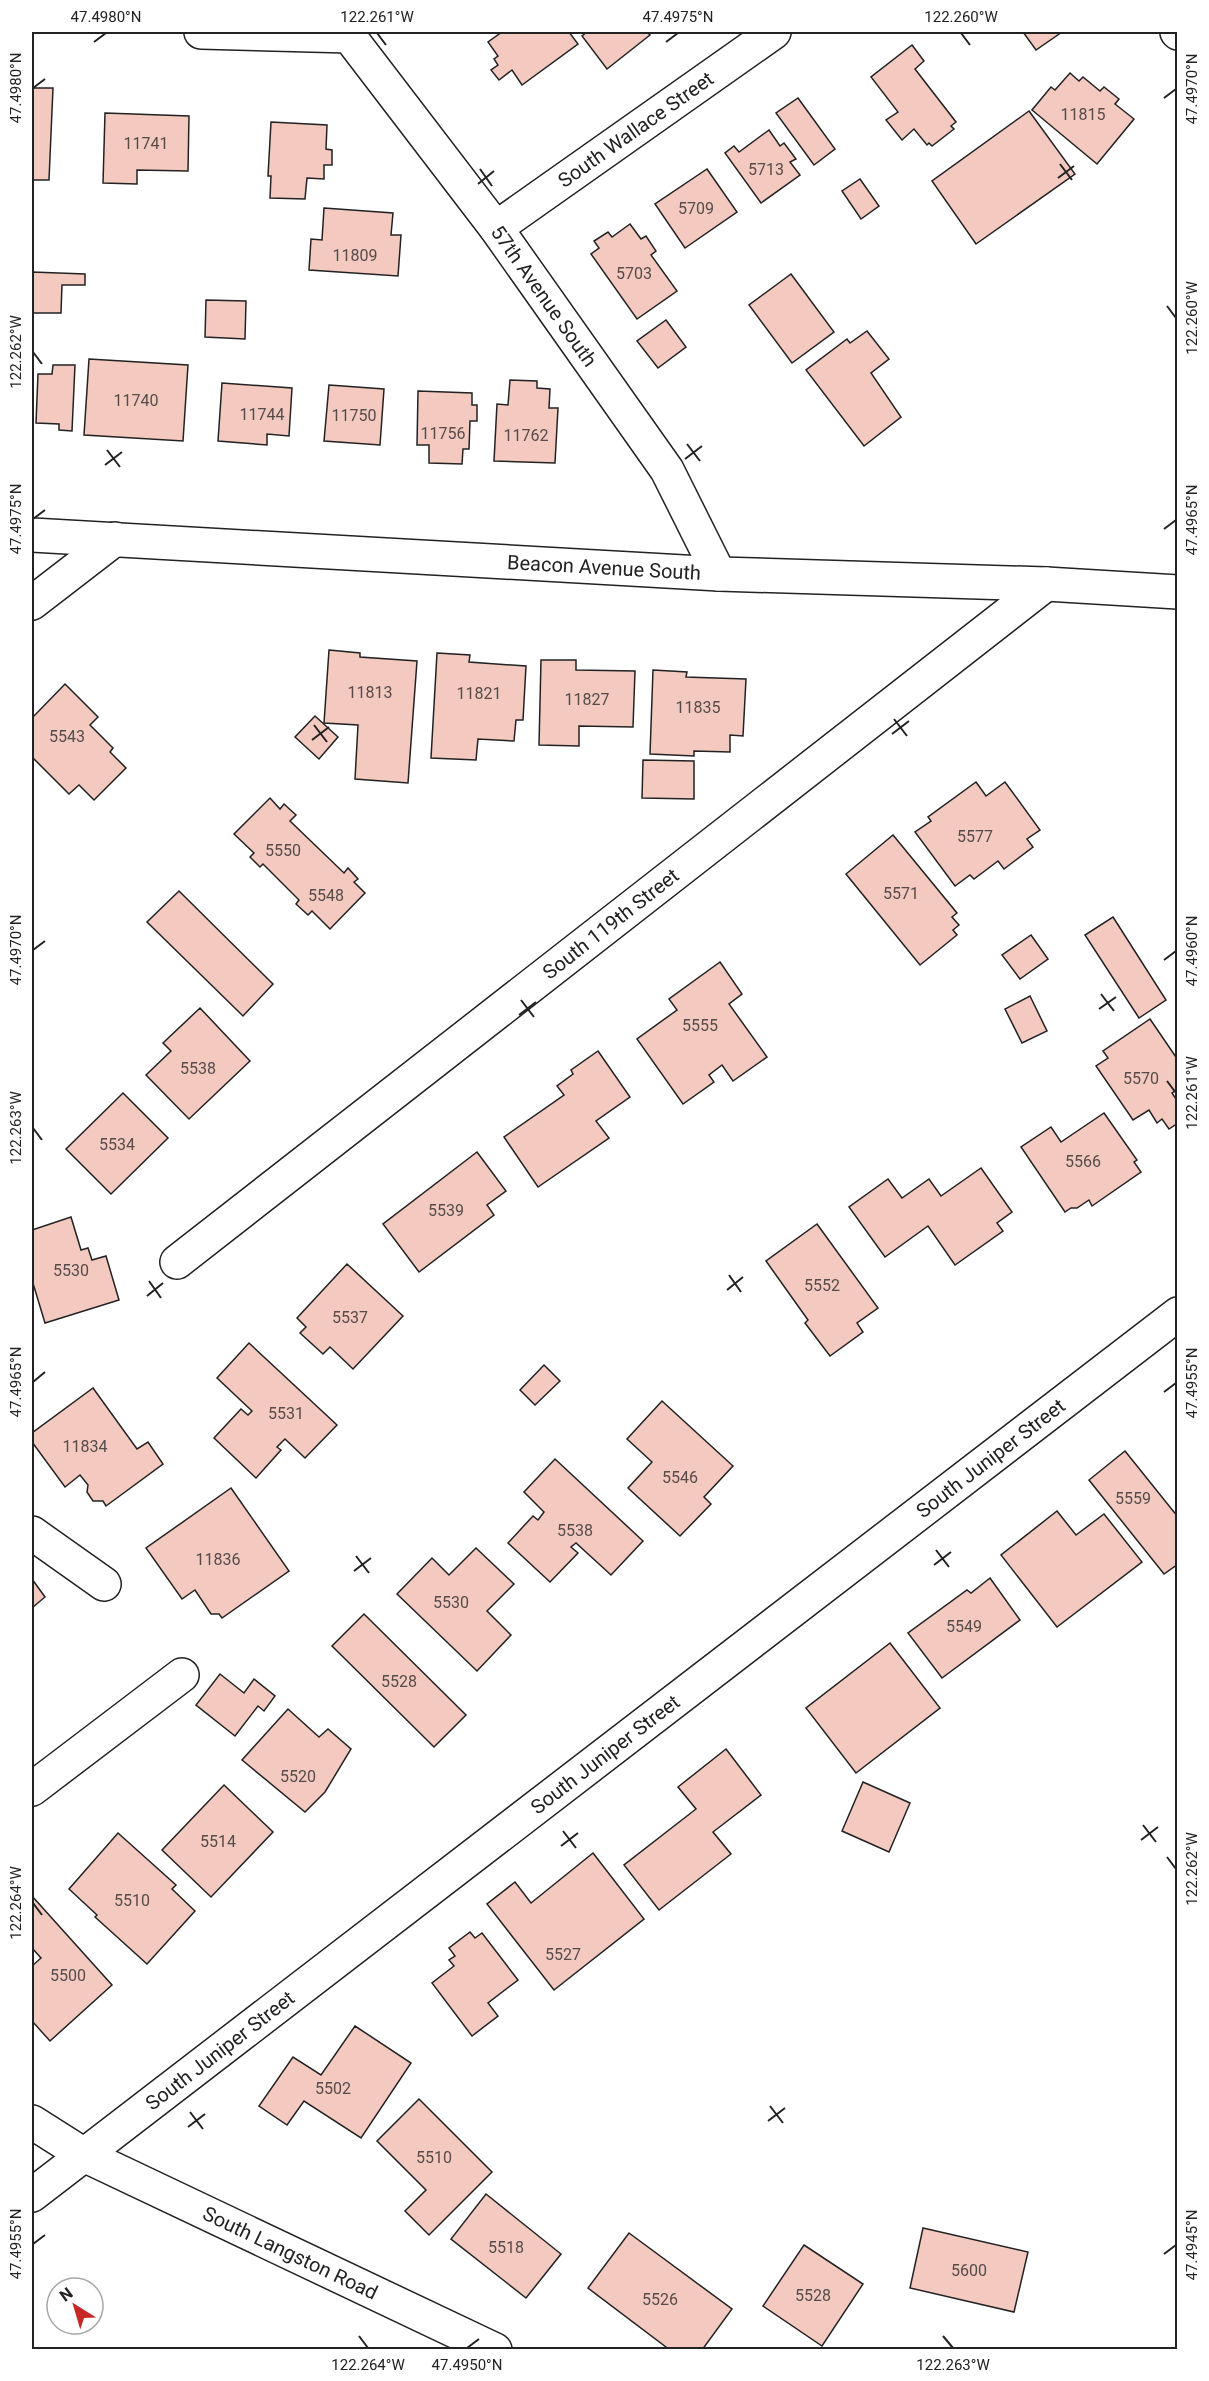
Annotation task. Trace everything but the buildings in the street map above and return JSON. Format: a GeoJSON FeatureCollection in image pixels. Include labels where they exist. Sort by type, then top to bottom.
{"type":"FeatureCollection","features":[{"type":"Feature","properties":{"kind":"street"},"geometry":{"type":"LineString","coordinates":[[201,32],[348,34]]}},
{"type":"Feature","properties":{"kind":"street","name":"South Wallace Street"},"geometry":{"type":"LineString","coordinates":[[496,228],[774,32]]}},
{"type":"Feature","properties":{"kind":"street","name":"57th Avenue South"},"geometry":{"type":"LineString","coordinates":[[348,34],[496,228],[667,470],[719,574]]}},
{"type":"Feature","properties":{"kind":"street","name":"Beacon Avenue South"},"geometry":{"type":"LineString","coordinates":[[32,535],[719,574],[1046,584],[1178,592]]}},
{"type":"Feature","properties":{"kind":"street"},"geometry":{"type":"LineString","coordinates":[[32,603],[115,539]]}},
{"type":"Feature","properties":{"kind":"street","name":"South 119th Street"},"geometry":{"type":"LineString","coordinates":[[177,1262],[1046,584]]}},
{"type":"Feature","properties":{"kind":"street","name":"South Juniper Street"},"geometry":{"type":"LineString","coordinates":[[32,2195],[1178,1314]]}},
{"type":"Feature","properties":{"kind":"street"},"geometry":{"type":"LineString","coordinates":[[32,1533],[104,1584]]}},
{"type":"Feature","properties":{"kind":"street"},"geometry":{"type":"LineString","coordinates":[[32,1789],[182,1675]]}},
{"type":"Feature","properties":{"kind":"street","name":"South Langston Road"},"geometry":{"type":"LineString","coordinates":[[32,2122],[84,2155],[495,2349]]}}]}
